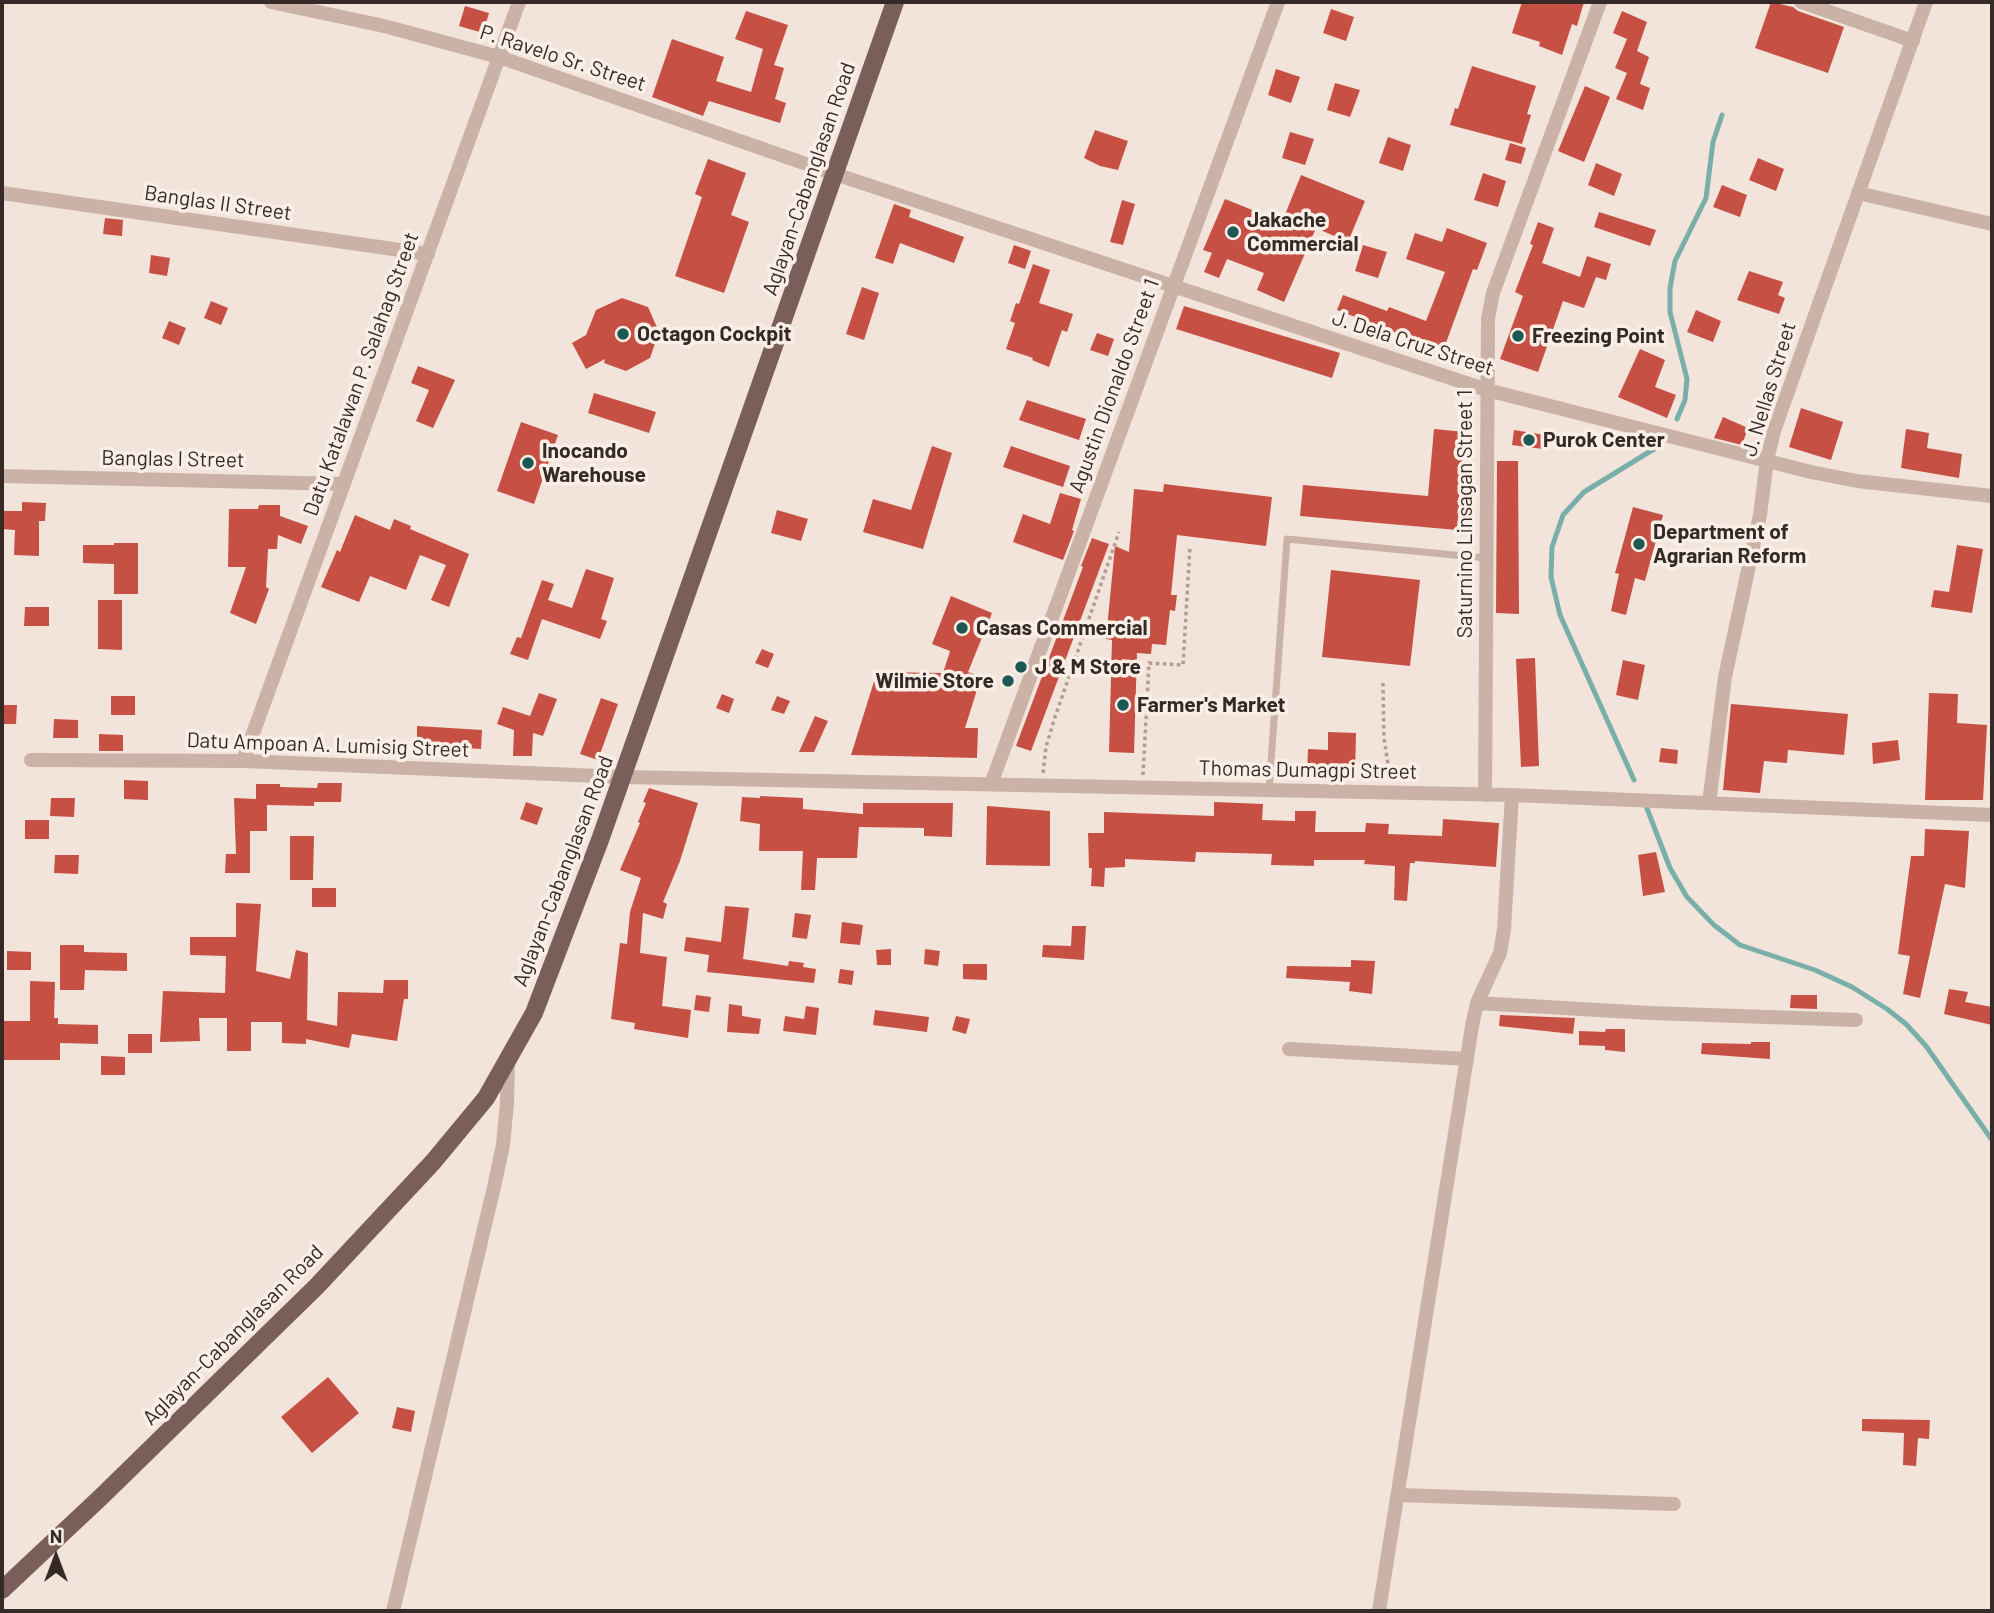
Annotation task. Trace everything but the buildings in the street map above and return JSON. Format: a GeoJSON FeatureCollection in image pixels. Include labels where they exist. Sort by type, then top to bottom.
{"type":"FeatureCollection","features":[{"type":"Feature","properties":{"kind":"main road","name":"Aglayan-Cabanglasan Road"},"geometry":{"type":"LineString","coordinates":[[2,1590],[317,1286],[433,1162],[486,1098],[509,1059],[534,1013],[552,969],[623,777],[895,2]]}},
{"type":"Feature","properties":{"kind":"street","name":"P. Ravelo Sr. Street"},"geometry":{"type":"LineString","coordinates":[[271,2],[384,26],[499,57],[835,174]]}},
{"type":"Feature","properties":{"kind":"street","name":"Datu Katalawan P. Salahag Street"},"geometry":{"type":"LineString","coordinates":[[243,761],[519,2]]}},
{"type":"Feature","properties":{"kind":"street","name":"Agustin Dionaldo Street 1"},"geometry":{"type":"LineString","coordinates":[[991,785],[1278,2]]}},
{"type":"Feature","properties":{"kind":"street","name":"Saturnino Linsagan Street 1"},"geometry":{"type":"LineString","coordinates":[[1485,795],[1488,319],[1493,293],[1600,2]]}},
{"type":"Feature","properties":{"kind":"street"},"geometry":{"type":"LineString","coordinates":[[1801,2],[1913,41]]}},
{"type":"Feature","properties":{"kind":"street","name":"J. Nellas Street"},"geometry":{"type":"LineString","coordinates":[[1709,803],[1726,677],[1760,515],[1767,460],[1786,394],[1926,2]]}},
{"type":"Feature","properties":{"kind":"street","name":"J. Dela Cruz Street"},"geometry":{"type":"LineString","coordinates":[[835,174],[1487,390],[1857,481],[1992,496]]}},
{"type":"Feature","properties":{"kind":"street","name":"Banglas II Street"},"geometry":{"type":"LineString","coordinates":[[2,193],[428,254]]}},
{"type":"Feature","properties":{"kind":"street"},"geometry":{"type":"LineString","coordinates":[[1858,193],[1992,224]]}},
{"type":"Feature","properties":{"kind":"street","name":"Banglas I Street"},"geometry":{"type":"LineString","coordinates":[[2,475],[344,484]]}},
{"type":"Feature","properties":{"kind":"street","name":"Datu Ampoan A. Lumisig Street"},"geometry":{"type":"LineString","coordinates":[[31,760],[243,761],[623,777]]}},
{"type":"Feature","properties":{"kind":"street","name":"Thomas Dumagpi Street"},"geometry":{"type":"LineString","coordinates":[[623,777],[1512,795],[1992,816]]}},
{"type":"Feature","properties":{"kind":"street"},"geometry":{"type":"LineString","coordinates":[[1379,1611],[1477,1003],[1500,953],[1504,929],[1512,795]]}},
{"type":"Feature","properties":{"kind":"street"},"geometry":{"type":"LineString","coordinates":[[1477,1003],[1650,1013],[1856,1020]]}},
{"type":"Feature","properties":{"kind":"street"},"geometry":{"type":"LineString","coordinates":[[1289,1049],[1467,1059]]}},
{"type":"Feature","properties":{"kind":"street"},"geometry":{"type":"LineString","coordinates":[[393,1611],[503,1144],[509,1059]]}},
{"type":"Feature","properties":{"kind":"street"},"geometry":{"type":"LineString","coordinates":[[1398,1495],[1674,1504]]}},
{"type":"Feature","properties":{"kind":"lane"},"geometry":{"type":"LineString","coordinates":[[1269,790],[1287,539],[1486,558]]}},
{"type":"Feature","properties":{"kind":"path"},"geometry":{"type":"LineString","coordinates":[[1042,785],[1046,747],[1054,720],[1119,532]]}},
{"type":"Feature","properties":{"kind":"path"},"geometry":{"type":"LineString","coordinates":[[1142,787],[1149,663],[1183,665],[1189,546]]}},
{"type":"Feature","properties":{"kind":"path"},"geometry":{"type":"LineString","coordinates":[[1383,683],[1384,738],[1393,793]]}},
{"type":"Feature","properties":{"kind":"waterway"},"geometry":{"type":"LineString","coordinates":[[1677,419],[1685,400],[1687,379],[1670,312],[1670,288],[1675,261],[1706,198],[1713,142],[1722,115]]}},
{"type":"Feature","properties":{"kind":"waterway"},"geometry":{"type":"LineString","coordinates":[[1634,780],[1560,615],[1551,577],[1552,547],[1563,515],[1584,492],[1654,449]]}},
{"type":"Feature","properties":{"kind":"waterway"},"geometry":{"type":"LineString","coordinates":[[1646,806],[1670,868],[1687,897],[1714,925],[1740,945],[1815,970],[1852,987],[1887,1009],[1906,1024],[1926,1046],[1992,1140]]}},
{"type":"Feature","properties":{"kind":"place","name":"Jakache Commercial"},"geometry":{"type":"Point","coordinates":[1233,232]}},
{"type":"Feature","properties":{"kind":"place","name":"Octagon Cockpit"},"geometry":{"type":"Point","coordinates":[623,334]}},
{"type":"Feature","properties":{"kind":"place","name":"Freezing Point"},"geometry":{"type":"Point","coordinates":[1518,336]}},
{"type":"Feature","properties":{"kind":"place","name":"Purok Center"},"geometry":{"type":"Point","coordinates":[1529,440]}},
{"type":"Feature","properties":{"kind":"place","name":"Inocando Warehouse"},"geometry":{"type":"Point","coordinates":[528,463]}},
{"type":"Feature","properties":{"kind":"place","name":"Department of Agrarian Reform"},"geometry":{"type":"Point","coordinates":[1639,544]}},
{"type":"Feature","properties":{"kind":"place","name":"Casas Commercial"},"geometry":{"type":"Point","coordinates":[962,628]}},
{"type":"Feature","properties":{"kind":"place","name":"J & M Store"},"geometry":{"type":"Point","coordinates":[1021,667]}},
{"type":"Feature","properties":{"kind":"place","name":"Wilmie Store"},"geometry":{"type":"Point","coordinates":[1008,681]}},
{"type":"Feature","properties":{"kind":"place","name":"Farmer's Market"},"geometry":{"type":"Point","coordinates":[1123,705]}}]}
